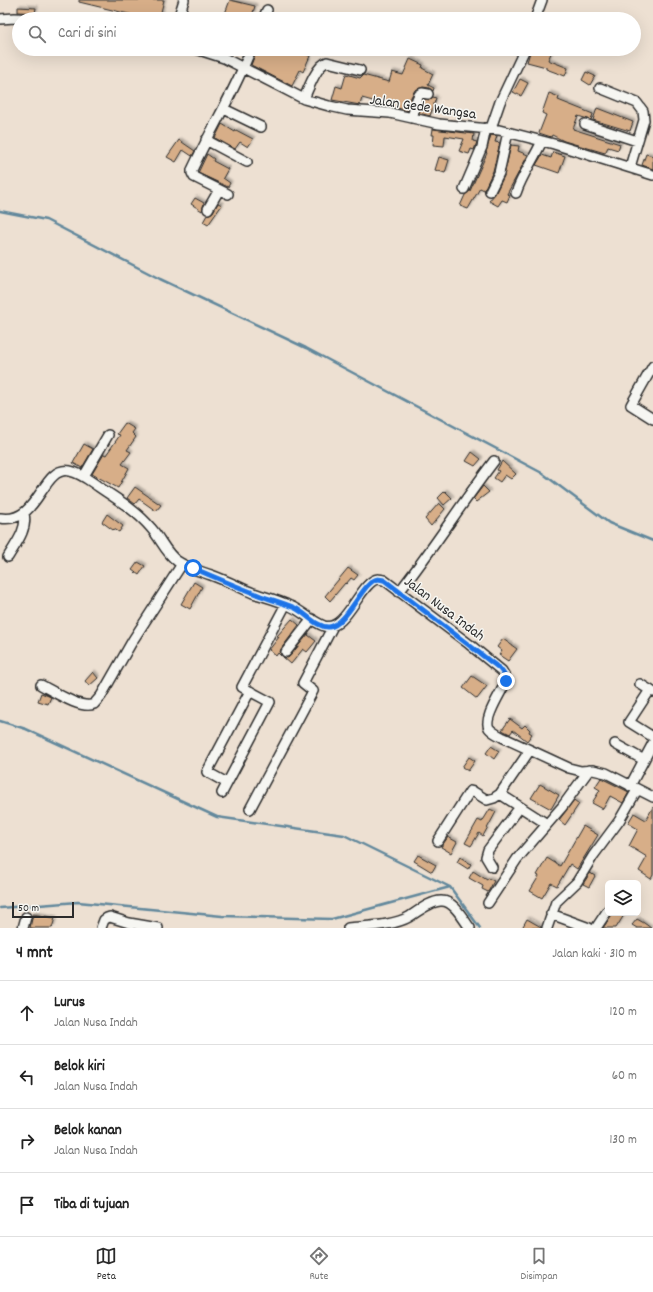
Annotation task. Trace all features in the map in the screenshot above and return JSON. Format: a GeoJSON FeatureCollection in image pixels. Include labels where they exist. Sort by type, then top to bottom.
{"type":"FeatureCollection","features":[{"type":"Feature","properties":{"kind":"street"},"geometry":{"type":"LineString","coordinates":[[180,12],[184,0]]}},
{"type":"Feature","properties":{"kind":"street"},"geometry":{"type":"LineString","coordinates":[[538,12],[542,0]]}},
{"type":"Feature","properties":{"kind":"street"},"geometry":{"type":"LineString","coordinates":[[0,19],[12,18]]}},
{"type":"Feature","properties":{"kind":"street","name":"Jalan Gede Wangsa"},"geometry":{"type":"LineString","coordinates":[[219,56],[304,99],[356,111],[376,111],[440,124],[488,128],[508,132],[653,175]]}},
{"type":"Feature","properties":{"kind":"street"},"geometry":{"type":"LineString","coordinates":[[228,194],[194,177],[192,173],[206,140],[224,109],[248,56]]}},
{"type":"Feature","properties":{"kind":"street"},"geometry":{"type":"LineString","coordinates":[[464,189],[482,147],[488,128],[521,56]]}},
{"type":"Feature","properties":{"kind":"street"},"geometry":{"type":"LineString","coordinates":[[304,99],[318,71],[324,63],[327,62],[360,70]]}},
{"type":"Feature","properties":{"kind":"street"},"geometry":{"type":"LineString","coordinates":[[600,88],[640,106],[645,116],[630,167]]}},
{"type":"Feature","properties":{"kind":"street"},"geometry":{"type":"LineString","coordinates":[[412,118],[418,96],[422,93],[428,94]]}},
{"type":"Feature","properties":{"kind":"street"},"geometry":{"type":"LineString","coordinates":[[224,109],[262,127]]}},
{"type":"Feature","properties":{"kind":"street"},"geometry":{"type":"LineString","coordinates":[[585,124],[637,141]]}},
{"type":"Feature","properties":{"kind":"street"},"geometry":{"type":"LineString","coordinates":[[490,192],[499,173],[508,132]]}},
{"type":"Feature","properties":{"kind":"street"},"geometry":{"type":"LineString","coordinates":[[206,140],[247,162]]}},
{"type":"Feature","properties":{"kind":"street"},"geometry":{"type":"LineString","coordinates":[[516,193],[520,180],[530,166],[542,141]]}},
{"type":"Feature","properties":{"kind":"street"},"geometry":{"type":"LineString","coordinates":[[208,209],[219,190]]}},
{"type":"Feature","properties":{"kind":"street"},"geometry":{"type":"LineString","coordinates":[[653,366],[631,404],[653,420]]}},
{"type":"Feature","properties":{"kind":"street"},"geometry":{"type":"LineString","coordinates":[[84,476],[108,435]]}},
{"type":"Feature","properties":{"kind":"street"},"geometry":{"type":"LineString","coordinates":[[399,592],[422,563],[474,487],[494,461]]}},
{"type":"Feature","properties":{"kind":"street"},"geometry":{"type":"LineString","coordinates":[[0,518],[13,519],[24,514],[29,510],[50,479],[57,473],[70,471],[84,476],[127,505],[152,529],[169,555],[182,564],[256,594],[298,609],[322,625],[328,627],[333,626]]}},
{"type":"Feature","properties":{"kind":"street"},"geometry":{"type":"LineString","coordinates":[[8,557],[22,531],[24,514]]}},
{"type":"Feature","properties":{"kind":"street"},"geometry":{"type":"LineString","coordinates":[[41,685],[74,702],[88,706],[94,704],[101,696],[133,640],[182,564]]}},
{"type":"Feature","properties":{"kind":"street","name":"Jalan Nusa Indah"},"geometry":{"type":"LineString","coordinates":[[250,809],[313,691],[303,683],[333,626],[342,618],[367,586],[373,580],[378,579],[384,580],[469,644],[502,671],[506,681],[488,716],[487,723],[489,728],[502,737],[574,770],[600,771],[606,773],[653,797]]}},
{"type":"Feature","properties":{"kind":"street"},"geometry":{"type":"LineString","coordinates":[[222,794],[270,702],[242,687],[286,604]]}},
{"type":"Feature","properties":{"kind":"street"},"geometry":{"type":"LineString","coordinates":[[286,652],[312,619]]}},
{"type":"Feature","properties":{"kind":"street"},"geometry":{"type":"LineString","coordinates":[[640,684],[651,691],[629,722],[653,737]]}},
{"type":"Feature","properties":{"kind":"street"},"geometry":{"type":"LineString","coordinates":[[227,783],[207,772],[250,691]]}},
{"type":"Feature","properties":{"kind":"street"},"geometry":{"type":"LineString","coordinates":[[547,928],[551,914],[559,898],[577,882],[593,856],[619,821],[634,788],[644,760],[653,743]]}},
{"type":"Feature","properties":{"kind":"street"},"geometry":{"type":"LineString","coordinates":[[615,744],[644,760]]}},
{"type":"Feature","properties":{"kind":"street"},"geometry":{"type":"LineString","coordinates":[[438,841],[470,791],[487,800],[500,794],[530,750]]}},
{"type":"Feature","properties":{"kind":"street"},"geometry":{"type":"LineString","coordinates":[[488,903],[517,859],[562,807],[588,770]]}},
{"type":"Feature","properties":{"kind":"street"},"geometry":{"type":"LineString","coordinates":[[500,794],[547,824]]}},
{"type":"Feature","properties":{"kind":"street"},"geometry":{"type":"LineString","coordinates":[[492,868],[486,857],[488,850],[520,807]]}},
{"type":"Feature","properties":{"kind":"street"},"geometry":{"type":"LineString","coordinates":[[348,928],[389,926],[408,918],[425,907],[441,900],[450,903],[470,928]]}},
{"type":"Feature","properties":{"kind":"street"},"geometry":{"type":"LineString","coordinates":[[551,914],[589,928]]}},
{"type":"Feature","properties":{"kind":"street"},"geometry":{"type":"LineString","coordinates":[[596,928],[605,914]]}},
{"type":"Feature","properties":{"kind":"street"},"geometry":{"type":"LineString","coordinates":[[23,928],[26,917]]}},
{"type":"Feature","properties":{"kind":"street"},"geometry":{"type":"LineString","coordinates":[[101,928],[104,920],[110,917],[137,926],[158,928]]}},
{"type":"Feature","properties":{"kind":"building"},"geometry":{"type":"Polygon","coordinates":[[[79,0],[164,0],[161,12],[121,12],[79,2],[79,0]]]}},
{"type":"Feature","properties":{"kind":"building"},"geometry":{"type":"Polygon","coordinates":[[[230,0],[255,6],[253,12],[226,12],[230,0]]]}},
{"type":"Feature","properties":{"kind":"building"},"geometry":{"type":"Polygon","coordinates":[[[18,7],[36,8],[35,12],[18,12],[18,7]]]}},
{"type":"Feature","properties":{"kind":"building"},"geometry":{"type":"Polygon","coordinates":[[[254,56],[310,56],[303,72],[300,70],[292,86],[251,65],[254,56]]]}},
{"type":"Feature","properties":{"kind":"building"},"geometry":{"type":"Polygon","coordinates":[[[529,56],[550,56],[548,60],[568,68],[565,76],[546,69],[546,67],[527,62],[529,56]]]}},
{"type":"Feature","properties":{"kind":"building"},"geometry":{"type":"Polygon","coordinates":[[[410,59],[423,65],[422,68],[433,74],[428,85],[434,88],[433,91],[429,88],[423,87],[415,90],[411,97],[408,111],[362,98],[360,105],[332,100],[336,86],[342,88],[346,74],[360,78],[363,75],[389,82],[392,72],[403,75],[410,59]]]}},
{"type":"Feature","properties":{"kind":"building"},"geometry":{"type":"Polygon","coordinates":[[[586,72],[595,76],[590,85],[582,80],[586,72]]]}},
{"type":"Feature","properties":{"kind":"building"},"geometry":{"type":"Polygon","coordinates":[[[520,79],[528,83],[521,96],[513,92],[520,79]]]}},
{"type":"Feature","properties":{"kind":"building"},"geometry":{"type":"Polygon","coordinates":[[[549,93],[559,97],[558,100],[593,114],[591,120],[578,116],[573,129],[620,144],[618,150],[608,147],[605,153],[564,141],[552,135],[551,137],[539,133],[546,115],[542,113],[549,93]]]}},
{"type":"Feature","properties":{"kind":"building"},"geometry":{"type":"Polygon","coordinates":[[[433,97],[436,98],[430,116],[419,113],[424,99],[430,100],[433,97]]]}},
{"type":"Feature","properties":{"kind":"building"},"geometry":{"type":"Polygon","coordinates":[[[597,108],[633,122],[630,131],[593,120],[597,108]]]}},
{"type":"Feature","properties":{"kind":"building"},"geometry":{"type":"Polygon","coordinates":[[[222,124],[235,132],[236,130],[253,139],[248,147],[240,142],[235,149],[215,138],[222,124]]]}},
{"type":"Feature","properties":{"kind":"building"},"geometry":{"type":"Polygon","coordinates":[[[433,129],[474,134],[473,141],[477,142],[474,150],[471,149],[469,154],[459,151],[464,139],[445,136],[444,146],[433,145],[433,129]]]}},
{"type":"Feature","properties":{"kind":"building"},"geometry":{"type":"Polygon","coordinates":[[[491,135],[497,136],[495,142],[500,143],[493,171],[484,190],[480,188],[468,209],[460,206],[465,195],[470,191],[487,153],[491,135]]]}},
{"type":"Feature","properties":{"kind":"building"},"geometry":{"type":"Polygon","coordinates":[[[179,140],[195,151],[192,156],[183,150],[176,162],[167,157],[179,140]]]}},
{"type":"Feature","properties":{"kind":"building"},"geometry":{"type":"Polygon","coordinates":[[[511,145],[519,146],[518,151],[528,155],[507,194],[510,195],[507,202],[502,200],[498,206],[489,201],[495,194],[504,176],[511,145]]]}},
{"type":"Feature","properties":{"kind":"building"},"geometry":{"type":"Polygon","coordinates":[[[553,152],[565,156],[559,173],[536,165],[542,155],[551,158],[553,152]]]}},
{"type":"Feature","properties":{"kind":"building"},"geometry":{"type":"Polygon","coordinates":[[[207,154],[214,159],[213,161],[228,169],[223,178],[230,183],[228,187],[198,173],[207,154]]]}},
{"type":"Feature","properties":{"kind":"building"},"geometry":{"type":"Polygon","coordinates":[[[646,154],[653,156],[653,169],[642,165],[646,154]]]}},
{"type":"Feature","properties":{"kind":"building"},"geometry":{"type":"Polygon","coordinates":[[[439,157],[449,160],[445,173],[435,170],[439,157]]]}},
{"type":"Feature","properties":{"kind":"building"},"geometry":{"type":"Polygon","coordinates":[[[195,198],[204,203],[202,211],[191,204],[195,198]]]}},
{"type":"Feature","properties":{"kind":"building"},"geometry":{"type":"Polygon","coordinates":[[[218,203],[222,205],[208,225],[203,222],[207,215],[213,212],[218,203]]]}},
{"type":"Feature","properties":{"kind":"building"},"geometry":{"type":"Polygon","coordinates":[[[125,423],[135,429],[132,433],[136,437],[127,450],[131,452],[122,464],[129,468],[118,488],[92,474],[104,454],[106,455],[120,435],[117,434],[125,423]]]}},
{"type":"Feature","properties":{"kind":"building"},"geometry":{"type":"Polygon","coordinates":[[[84,444],[93,449],[82,468],[73,463],[84,444]]]}},
{"type":"Feature","properties":{"kind":"building"},"geometry":{"type":"Polygon","coordinates":[[[472,452],[481,459],[475,466],[466,461],[472,452]]]}},
{"type":"Feature","properties":{"kind":"building"},"geometry":{"type":"Polygon","coordinates":[[[502,461],[516,474],[511,479],[505,475],[500,482],[494,478],[499,471],[497,470],[502,461]]]}},
{"type":"Feature","properties":{"kind":"building"},"geometry":{"type":"Polygon","coordinates":[[[483,486],[489,492],[476,502],[473,499],[483,486]]]}},
{"type":"Feature","properties":{"kind":"building"},"geometry":{"type":"Polygon","coordinates":[[[135,487],[161,505],[156,511],[139,499],[135,504],[127,498],[135,487]]]}},
{"type":"Feature","properties":{"kind":"building"},"geometry":{"type":"Polygon","coordinates":[[[445,491],[452,498],[444,505],[438,498],[445,491]]]}},
{"type":"Feature","properties":{"kind":"building"},"geometry":{"type":"Polygon","coordinates":[[[439,503],[445,509],[431,526],[425,519],[439,503]]]}},
{"type":"Feature","properties":{"kind":"building"},"geometry":{"type":"Polygon","coordinates":[[[107,514],[123,526],[119,532],[114,529],[113,530],[102,522],[107,514]]]}},
{"type":"Feature","properties":{"kind":"building"},"geometry":{"type":"Polygon","coordinates":[[[138,562],[145,566],[139,575],[132,570],[138,562]]]}},
{"type":"Feature","properties":{"kind":"building"},"geometry":{"type":"Polygon","coordinates":[[[348,568],[358,575],[354,580],[351,578],[346,584],[345,583],[330,601],[325,596],[348,568]]]}},
{"type":"Feature","properties":{"kind":"building"},"geometry":{"type":"Polygon","coordinates":[[[194,582],[202,587],[190,609],[181,604],[194,582]]]}},
{"type":"Feature","properties":{"kind":"building"},"geometry":{"type":"Polygon","coordinates":[[[292,619],[299,625],[281,649],[281,656],[278,653],[276,656],[269,650],[279,637],[277,636],[292,619]]]}},
{"type":"Feature","properties":{"kind":"building"},"geometry":{"type":"Polygon","coordinates":[[[309,633],[308,635],[316,641],[307,652],[303,649],[291,664],[283,657],[288,658],[309,633]]]}},
{"type":"Feature","properties":{"kind":"building"},"geometry":{"type":"Polygon","coordinates":[[[503,639],[517,649],[508,661],[499,655],[502,651],[497,647],[503,639]]]}},
{"type":"Feature","properties":{"kind":"building"},"geometry":{"type":"Polygon","coordinates":[[[93,672],[98,678],[89,686],[85,681],[93,672]]]}},
{"type":"Feature","properties":{"kind":"building"},"geometry":{"type":"Polygon","coordinates":[[[472,676],[487,686],[477,699],[463,688],[472,676]]]}},
{"type":"Feature","properties":{"kind":"building"},"geometry":{"type":"Polygon","coordinates":[[[41,693],[51,697],[48,704],[38,701],[41,693]]]}},
{"type":"Feature","properties":{"kind":"building"},"geometry":{"type":"Polygon","coordinates":[[[510,719],[522,728],[525,725],[530,730],[529,732],[532,734],[527,741],[513,730],[510,734],[502,730],[510,719]]]}},
{"type":"Feature","properties":{"kind":"building"},"geometry":{"type":"Polygon","coordinates":[[[491,746],[499,751],[494,759],[486,753],[491,746]]]}},
{"type":"Feature","properties":{"kind":"building"},"geometry":{"type":"Polygon","coordinates":[[[469,757],[475,761],[468,771],[462,767],[469,757]]]}},
{"type":"Feature","properties":{"kind":"building"},"geometry":{"type":"Polygon","coordinates":[[[601,778],[629,792],[623,803],[610,796],[603,809],[592,803],[600,790],[595,787],[601,778]]]}},
{"type":"Feature","properties":{"kind":"building"},"geometry":{"type":"Polygon","coordinates":[[[540,784],[559,795],[551,809],[531,798],[540,784]]]}},
{"type":"Feature","properties":{"kind":"building"},"geometry":{"type":"Polygon","coordinates":[[[574,800],[579,804],[565,825],[559,820],[574,800]]]}},
{"type":"Feature","properties":{"kind":"building"},"geometry":{"type":"Polygon","coordinates":[[[653,807],[653,875],[651,879],[639,871],[647,857],[629,846],[638,829],[628,823],[634,813],[646,820],[653,807]]]}},
{"type":"Feature","properties":{"kind":"building"},"geometry":{"type":"Polygon","coordinates":[[[490,809],[496,812],[483,836],[479,833],[471,846],[465,843],[478,820],[482,822],[490,809]]]}},
{"type":"Feature","properties":{"kind":"building"},"geometry":{"type":"Polygon","coordinates":[[[583,826],[598,835],[577,869],[570,864],[557,886],[551,883],[542,898],[530,891],[547,858],[560,866],[583,826]]]}},
{"type":"Feature","properties":{"kind":"building"},"geometry":{"type":"Polygon","coordinates":[[[448,837],[457,842],[451,853],[441,847],[448,837]]]}},
{"type":"Feature","properties":{"kind":"building"},"geometry":{"type":"Polygon","coordinates":[[[418,855],[436,865],[432,872],[414,861],[418,855]]]}},
{"type":"Feature","properties":{"kind":"building"},"geometry":{"type":"Polygon","coordinates":[[[460,857],[471,864],[468,869],[457,862],[460,857]]]}},
{"type":"Feature","properties":{"kind":"building"},"geometry":{"type":"Polygon","coordinates":[[[473,871],[487,880],[488,878],[494,881],[488,892],[482,889],[483,886],[469,878],[473,871]]]}},
{"type":"Feature","properties":{"kind":"building"},"geometry":{"type":"Polygon","coordinates":[[[590,873],[595,876],[589,887],[583,884],[590,873]]]}},
{"type":"Feature","properties":{"kind":"building"},"geometry":{"type":"Polygon","coordinates":[[[33,914],[55,918],[52,928],[30,928],[33,914]]]}},
{"type":"Feature","properties":{"kind":"building"},"geometry":{"type":"Polygon","coordinates":[[[611,916],[623,916],[616,928],[603,928],[611,916]]]}},
{"type":"Feature","properties":{"kind":"building"},"geometry":{"type":"Polygon","coordinates":[[[527,919],[541,927],[541,928],[522,928],[527,919]]]}},
{"type":"Feature","properties":{"kind":"building"},"geometry":{"type":"Polygon","coordinates":[[[637,919],[651,928],[637,928],[632,925],[637,919]]]}},
{"type":"Feature","properties":{"kind":"waterway"},"geometry":{"type":"LineString","coordinates":[[0,211],[46,220],[160,279],[306,348],[542,473],[609,523],[653,541]]}},
{"type":"Feature","properties":{"kind":"waterway"},"geometry":{"type":"LineString","coordinates":[[0,721],[26,729],[217,817],[344,835],[450,887],[480,928]]}},
{"type":"Feature","properties":{"kind":"waterway"},"geometry":{"type":"LineString","coordinates":[[0,908],[78,902],[222,916],[332,919],[450,887]]}},
{"type":"Feature","properties":{"kind":"route"},"geometry":{"type":"LineString","coordinates":[[193,568],[250,592],[290,605],[317,623],[328,627],[333,626],[347,613],[373,580],[384,580],[451,630],[502,671],[506,681]]}}]}
